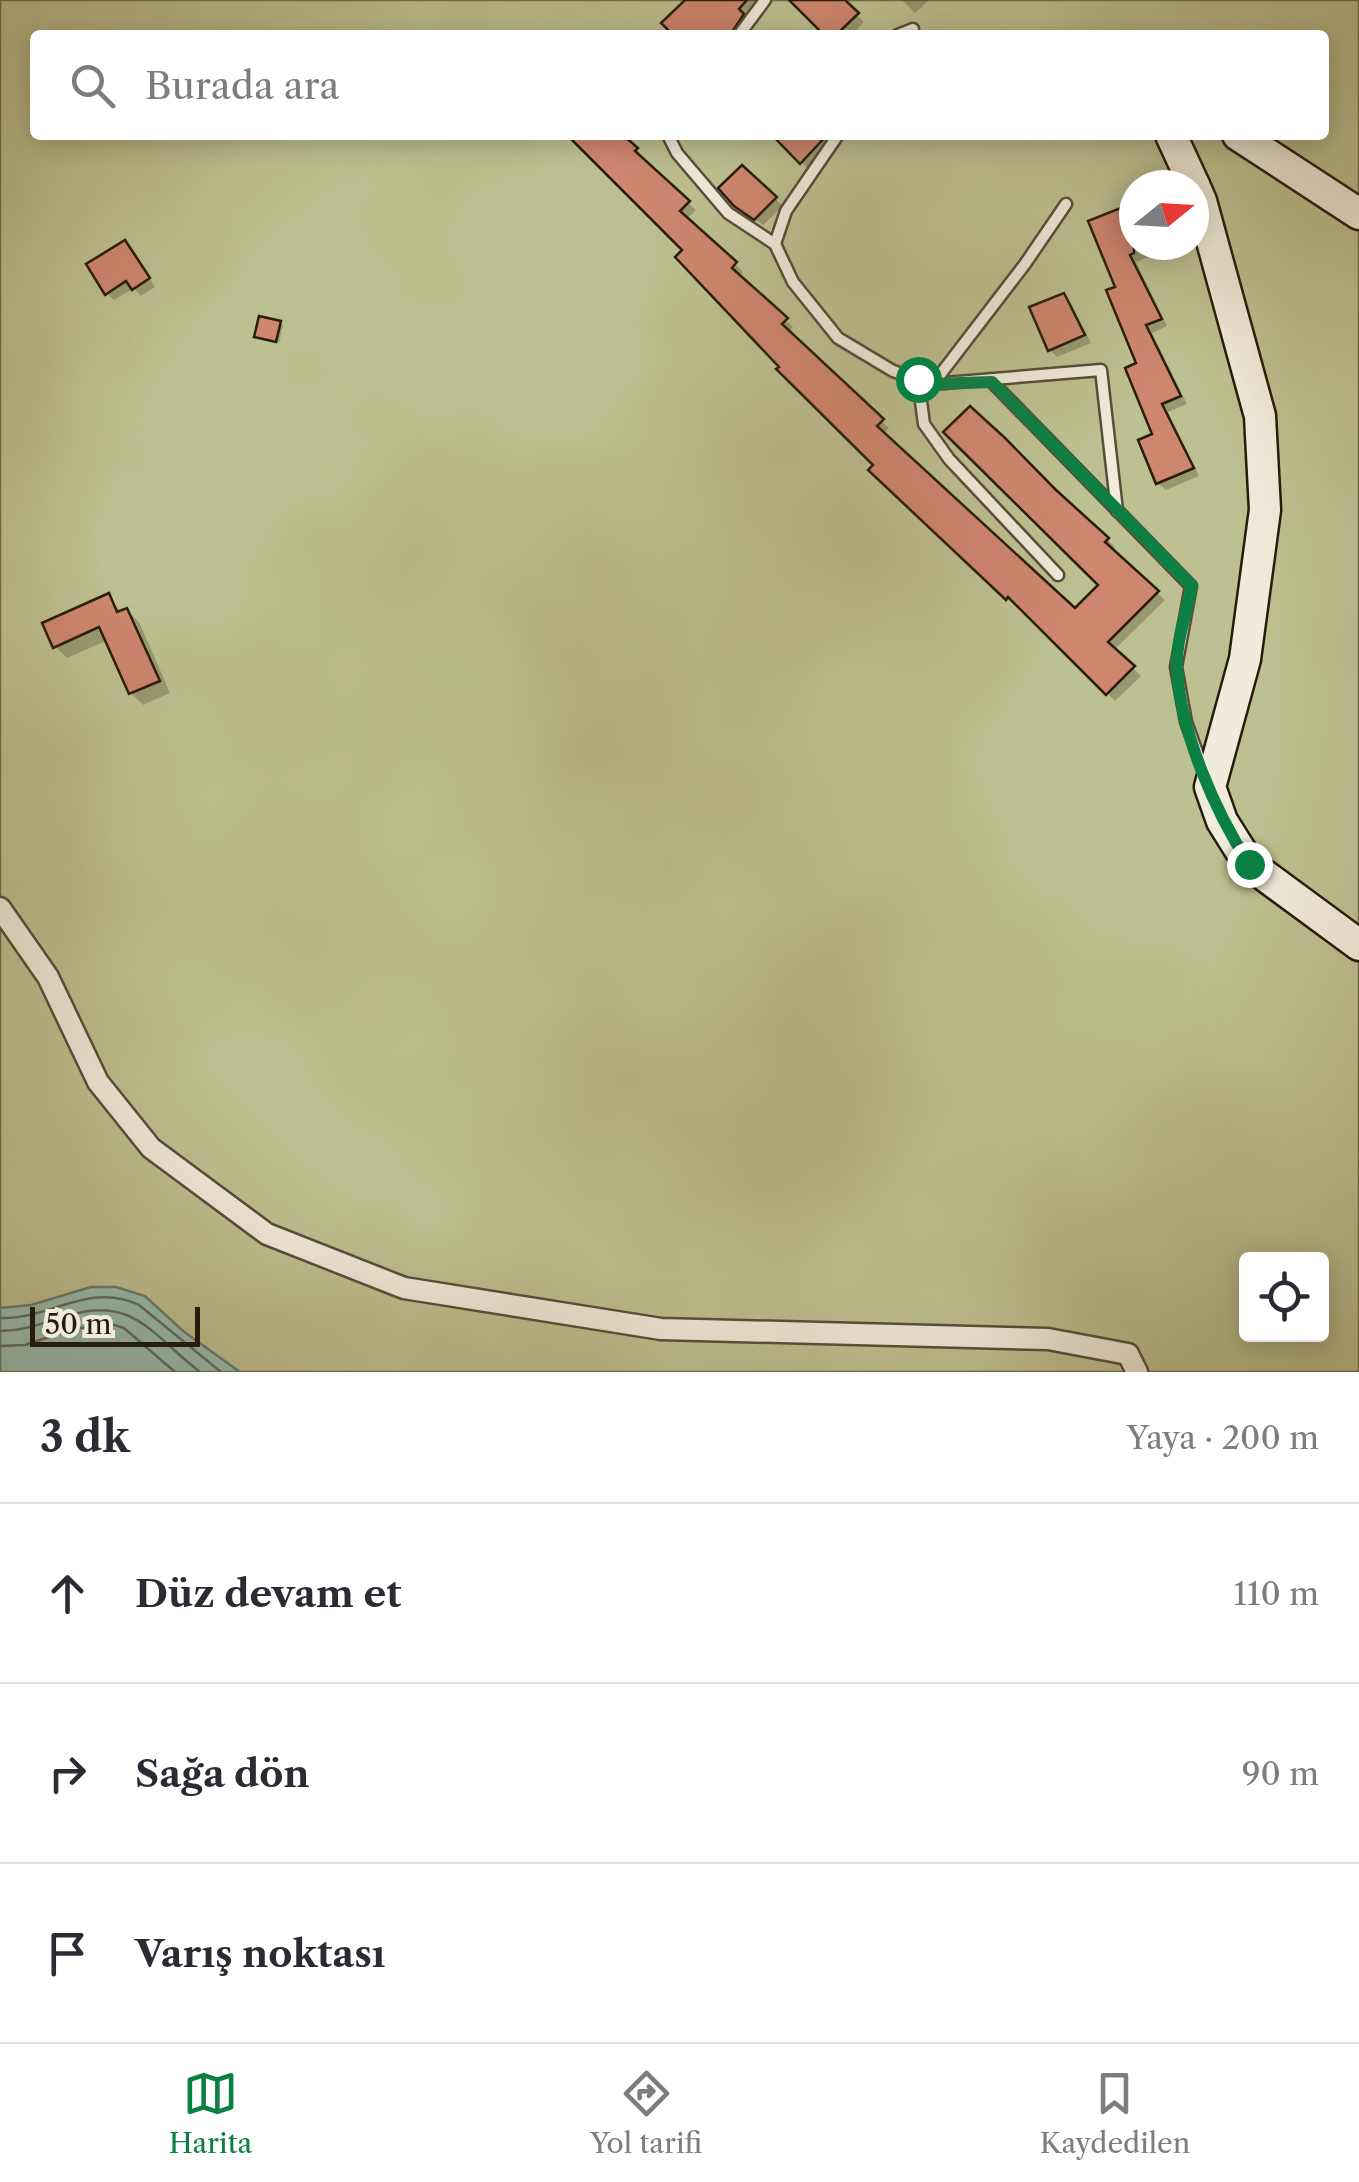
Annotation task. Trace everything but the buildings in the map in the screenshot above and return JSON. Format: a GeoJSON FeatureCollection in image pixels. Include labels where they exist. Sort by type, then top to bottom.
{"type":"FeatureCollection","features":[{"type":"Feature","properties":{"kind":"street"},"geometry":{"type":"LineString","coordinates":[[1173,140],[1187,170]]}},
{"type":"Feature","properties":{"kind":"street"},"geometry":{"type":"LineString","coordinates":[[1246,140],[1359,214]]}},
{"type":"Feature","properties":{"kind":"street"},"geometry":{"type":"LineString","coordinates":[[1209,230],[1260,416],[1265,510],[1245,658],[1210,787],[1222,821],[1249,864],[1359,945]]}},
{"type":"Feature","properties":{"kind":"street"},"geometry":{"type":"LineString","coordinates":[[0,908],[48,977],[98,1082],[152,1148],[268,1234],[404,1288],[661,1329],[1048,1339],[1128,1354],[1137,1372]]}},
{"type":"Feature","properties":{"kind":"lane"},"geometry":{"type":"LineString","coordinates":[[743,30],[765,0]]}},
{"type":"Feature","properties":{"kind":"lane"},"geometry":{"type":"LineString","coordinates":[[909,30],[913,28]]}},
{"type":"Feature","properties":{"kind":"lane"},"geometry":{"type":"LineString","coordinates":[[670,140],[676,153],[728,213],[775,244],[793,282],[838,338],[893,371],[932,384],[1101,370],[1117,511]]}},
{"type":"Feature","properties":{"kind":"lane"},"geometry":{"type":"LineString","coordinates":[[775,244],[786,211],[835,140]]}},
{"type":"Feature","properties":{"kind":"lane"},"geometry":{"type":"LineString","coordinates":[[932,384],[1066,204]]}},
{"type":"Feature","properties":{"kind":"lane"},"geometry":{"type":"LineString","coordinates":[[918,379],[924,424],[932,436],[1058,575]]}},
{"type":"Feature","properties":{"kind":"lane"},"geometry":{"type":"LineString","coordinates":[[992,382],[1192,586],[1176,667],[1186,722],[1210,787]]}},
{"type":"Feature","properties":{"kind":"shaded area"},"geometry":{"type":"Polygon","coordinates":[[[0,0],[1359,0],[1359,1372],[0,1372],[0,0]]]}},
{"type":"Feature","properties":{"kind":"water"},"geometry":{"type":"Polygon","coordinates":[[[91,1287],[116,1287],[145,1296],[183,1331],[240,1372],[0,1372],[0,1308],[31,1305],[91,1287]]]}},
{"type":"Feature","properties":{"kind":"route"},"geometry":{"type":"LineString","coordinates":[[918,379],[932,384],[992,382],[1192,586],[1176,667],[1186,722],[1222,821],[1249,864]]}}]}
